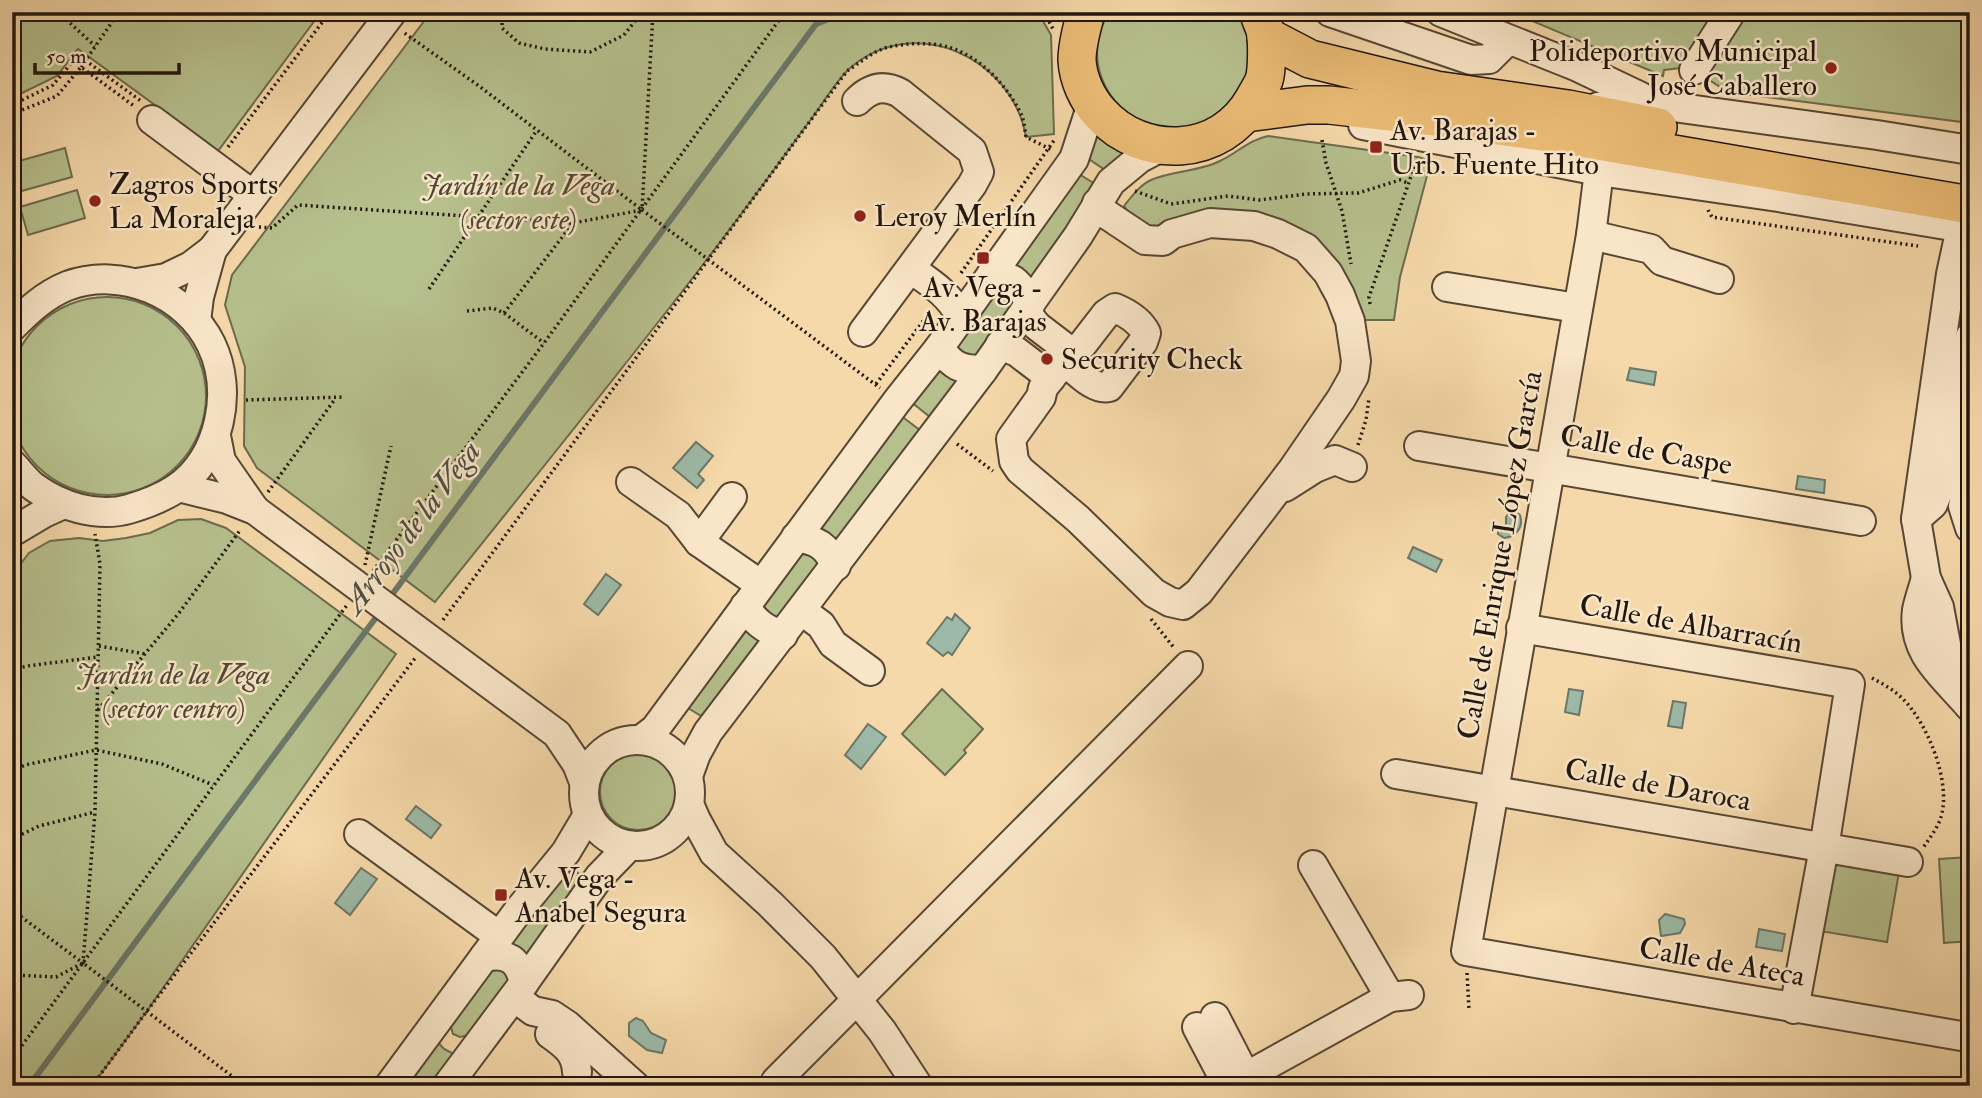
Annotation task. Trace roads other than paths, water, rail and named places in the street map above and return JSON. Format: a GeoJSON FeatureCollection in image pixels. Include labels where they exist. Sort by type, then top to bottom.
{"type":"FeatureCollection","features":[{"type":"Feature","properties":{"kind":"main road"},"geometry":{"type":"LineString","coordinates":[[1071,24],[1082,82],[1092,104],[1107,121],[1124,134],[1161,147],[1199,144],[1237,121],[1307,105],[1329,105],[1435,117],[1591,140],[1967,221]]}},
{"type":"Feature","properties":{"kind":"main road"},"geometry":{"type":"LineString","coordinates":[[1263,24],[1310,59],[1436,90],[1578,108],[1700,135],[1970,179]]}},
{"type":"Feature","properties":{"kind":"main road"},"geometry":{"type":"LineString","coordinates":[[1237,121],[1264,79],[1263,24]]}},
{"type":"Feature","properties":{"kind":"street"},"geometry":{"type":"LineString","coordinates":[[1330,12],[1471,60],[1489,59],[1508,40]]}},
{"type":"Feature","properties":{"kind":"street"},"geometry":{"type":"LineString","coordinates":[[1441,12],[1597,76],[1641,97],[1644,103]]}},
{"type":"Feature","properties":{"kind":"street"},"geometry":{"type":"LineString","coordinates":[[1694,70],[1731,12]]}},
{"type":"Feature","properties":{"kind":"street"},"geometry":{"type":"LineString","coordinates":[[12,327],[37,302],[68,286],[102,279],[137,283],[166,278],[191,266],[212,250],[389,16]]}},
{"type":"Feature","properties":{"kind":"street"},"geometry":{"type":"LineString","coordinates":[[1578,108],[1598,83],[1597,76]]}},
{"type":"Feature","properties":{"kind":"street"},"geometry":{"type":"LineString","coordinates":[[857,101],[866,92],[879,88],[891,88],[900,93],[972,152],[979,172],[917,262],[863,332]]}},
{"type":"Feature","properties":{"kind":"street"},"geometry":{"type":"LineString","coordinates":[[1578,108],[1644,103],[1970,150]]}},
{"type":"Feature","properties":{"kind":"street"},"geometry":{"type":"LineString","coordinates":[[557,734],[629,741],[657,743],[670,751],[681,762],[688,776],[689,804],[680,823],[653,844],[629,846],[612,841],[598,830],[584,804],[584,782],[590,766],[601,752],[629,741],[655,729],[796,537],[886,393],[939,348],[968,290],[1092,104]]}},
{"type":"Feature","properties":{"kind":"street"},"geometry":{"type":"LineString","coordinates":[[151,114],[253,195]]}},
{"type":"Feature","properties":{"kind":"street"},"geometry":{"type":"LineString","coordinates":[[1237,121],[1306,116],[1599,171],[1967,221],[1960,276],[1959,344],[1946,472],[1933,504],[1916,519],[1926,578],[1917,611],[1918,641],[1932,666],[1962,697]]}},
{"type":"Feature","properties":{"kind":"street"},"geometry":{"type":"LineString","coordinates":[[688,776],[708,732],[783,635],[811,618],[836,566],[983,370],[1078,236],[1104,192],[1140,158],[1161,147]]}},
{"type":"Feature","properties":{"kind":"street","name":"Calle de Enrique López García"},"geometry":{"type":"LineString","coordinates":[[1466,951],[1591,235],[1599,171]]}},
{"type":"Feature","properties":{"kind":"street"},"geometry":{"type":"LineString","coordinates":[[1062,364],[1043,388],[1041,397],[1011,439],[1014,461],[1020,470],[1078,520],[1154,593],[1170,602],[1183,605],[1199,592],[1273,494],[1341,399],[1354,376],[1356,361],[1350,321],[1328,273],[1306,248],[1254,226],[1210,223],[1172,234],[1163,241],[1145,240],[1102,212],[1104,192]]}},
{"type":"Feature","properties":{"kind":"street"},"geometry":{"type":"LineString","coordinates":[[1591,235],[1651,249],[1662,261],[1719,279]]}},
{"type":"Feature","properties":{"kind":"street"},"geometry":{"type":"LineString","coordinates":[[196,321],[199,297],[212,250]]}},
{"type":"Feature","properties":{"kind":"street"},"geometry":{"type":"LineString","coordinates":[[917,262],[968,290],[1007,276],[1015,281],[1023,290],[1027,308],[1037,326],[1062,364]]}},
{"type":"Feature","properties":{"kind":"street"},"geometry":{"type":"LineString","coordinates":[[12,532],[44,513],[77,508],[122,511],[152,503],[178,487],[200,464],[216,436],[223,400],[220,372],[211,345],[196,321],[169,298],[137,283]]}},
{"type":"Feature","properties":{"kind":"street"},"geometry":{"type":"LineString","coordinates":[[1447,287],[1577,308]]}},
{"type":"Feature","properties":{"kind":"street"},"geometry":{"type":"LineString","coordinates":[[1000,345],[1062,364]]}},
{"type":"Feature","properties":{"kind":"street"},"geometry":{"type":"LineString","coordinates":[[939,348],[955,365],[971,370],[983,370]]}},
{"type":"Feature","properties":{"kind":"street"},"geometry":{"type":"LineString","coordinates":[[216,436],[222,461],[255,510]]}},
{"type":"Feature","properties":{"kind":"street","name":"Calle de Caspe"},"geometry":{"type":"LineString","coordinates":[[1419,446],[1861,521]]}},
{"type":"Feature","properties":{"kind":"street"},"geometry":{"type":"LineString","coordinates":[[1273,494],[1315,468],[1335,460],[1352,467]]}},
{"type":"Feature","properties":{"kind":"street"},"geometry":{"type":"LineString","coordinates":[[12,464],[32,486],[77,508]]}},
{"type":"Feature","properties":{"kind":"street"},"geometry":{"type":"LineString","coordinates":[[1970,464],[1963,506],[1970,528]]}},
{"type":"Feature","properties":{"kind":"street"},"geometry":{"type":"LineString","coordinates":[[631,482],[678,515],[699,542],[753,595],[752,619],[769,631],[783,635]]}},
{"type":"Feature","properties":{"kind":"street"},"geometry":{"type":"LineString","coordinates":[[178,487],[227,499],[255,510],[557,734],[577,764],[584,782]]}},
{"type":"Feature","properties":{"kind":"street"},"geometry":{"type":"LineString","coordinates":[[699,542],[732,497]]}},
{"type":"Feature","properties":{"kind":"street"},"geometry":{"type":"LineString","coordinates":[[796,537],[822,545],[831,554],[836,566]]}},
{"type":"Feature","properties":{"kind":"street"},"geometry":{"type":"LineString","coordinates":[[811,618],[844,629],[876,663]]}},
{"type":"Feature","properties":{"kind":"street","name":"Calle de Albarracín"},"geometry":{"type":"LineString","coordinates":[[1521,628],[1850,684],[1824,848]]}},
{"type":"Feature","properties":{"kind":"street"},"geometry":{"type":"LineString","coordinates":[[775,1084],[856,998],[1188,666]]}},
{"type":"Feature","properties":{"kind":"street","name":"Calle de Daroca"},"geometry":{"type":"LineString","coordinates":[[1396,774],[1908,862]]}},
{"type":"Feature","properties":{"kind":"street"},"geometry":{"type":"LineString","coordinates":[[689,804],[715,853],[823,957],[882,1031],[918,1086]]}},
{"type":"Feature","properties":{"kind":"street"},"geometry":{"type":"LineString","coordinates":[[389,1086],[492,946],[566,852],[588,815]]}},
{"type":"Feature","properties":{"kind":"street"},"geometry":{"type":"LineString","coordinates":[[359,834],[492,946],[513,960],[522,974],[524,997],[542,1028],[572,1051],[577,1072]]}},
{"type":"Feature","properties":{"kind":"street"},"geometry":{"type":"LineString","coordinates":[[664,838],[715,853]]}},
{"type":"Feature","properties":{"kind":"street"},"geometry":{"type":"LineString","coordinates":[[447,1086],[477,1047],[524,997],[599,877],[629,846]]}},
{"type":"Feature","properties":{"kind":"street"},"geometry":{"type":"LineString","coordinates":[[1794,1009],[1824,848]]}},
{"type":"Feature","properties":{"kind":"street"},"geometry":{"type":"LineString","coordinates":[[1206,1022],[1235,1083],[1399,996],[1313,865]]}},
{"type":"Feature","properties":{"kind":"street","name":"Calle de Ateca"},"geometry":{"type":"LineString","coordinates":[[1466,951],[1967,1037]]}},
{"type":"Feature","properties":{"kind":"street"},"geometry":{"type":"LineString","coordinates":[[524,997],[567,1025],[635,1086]]}},
{"type":"Feature","properties":{"kind":"street"},"geometry":{"type":"LineString","coordinates":[[438,1019],[449,1042],[459,1046],[477,1047]]}},
{"type":"Feature","properties":{"kind":"waterway","name":"Arroyo de la Vega"},"geometry":{"type":"LineString","coordinates":[[388,600],[816,24],[846,12]]}},
{"type":"Feature","properties":{"kind":"waterway","name":"Arroyo de la Vega"},"geometry":{"type":"LineString","coordinates":[[29,1086],[380,612]]}},
{"type":"Feature","properties":{"kind":"place","name":"Polideportivo Municipal José Caballero"},"geometry":{"type":"Point","coordinates":[1831,68]}},
{"type":"Feature","properties":{"kind":"place","name":"Av. Barajas - Urb. Fuente Hito"},"geometry":{"type":"Point","coordinates":[1376,147]}},
{"type":"Feature","properties":{"kind":"place","name":"Zagros Sports La Moraleja"},"geometry":{"type":"Point","coordinates":[95,201]}},
{"type":"Feature","properties":{"kind":"place","name":"Leroy Merlín"},"geometry":{"type":"Point","coordinates":[860,216]}},
{"type":"Feature","properties":{"kind":"place","name":"Av. Vega - Av. Barajas"},"geometry":{"type":"Point","coordinates":[983,258]}},
{"type":"Feature","properties":{"kind":"place","name":"Security Check"},"geometry":{"type":"Point","coordinates":[1047,359]}},
{"type":"Feature","properties":{"kind":"place","name":"Av. Vega - Anabel Segura"},"geometry":{"type":"Point","coordinates":[501,895]}},
{"type":"Feature","properties":{"kind":"park label","name":"Jardín de la Vega (sector este)"},"geometry":{"type":"Point","coordinates":[518,202]}},
{"type":"Feature","properties":{"kind":"park label","name":"Jardín de la Vega (sector centro)"},"geometry":{"type":"Point","coordinates":[173,691]}}]}
